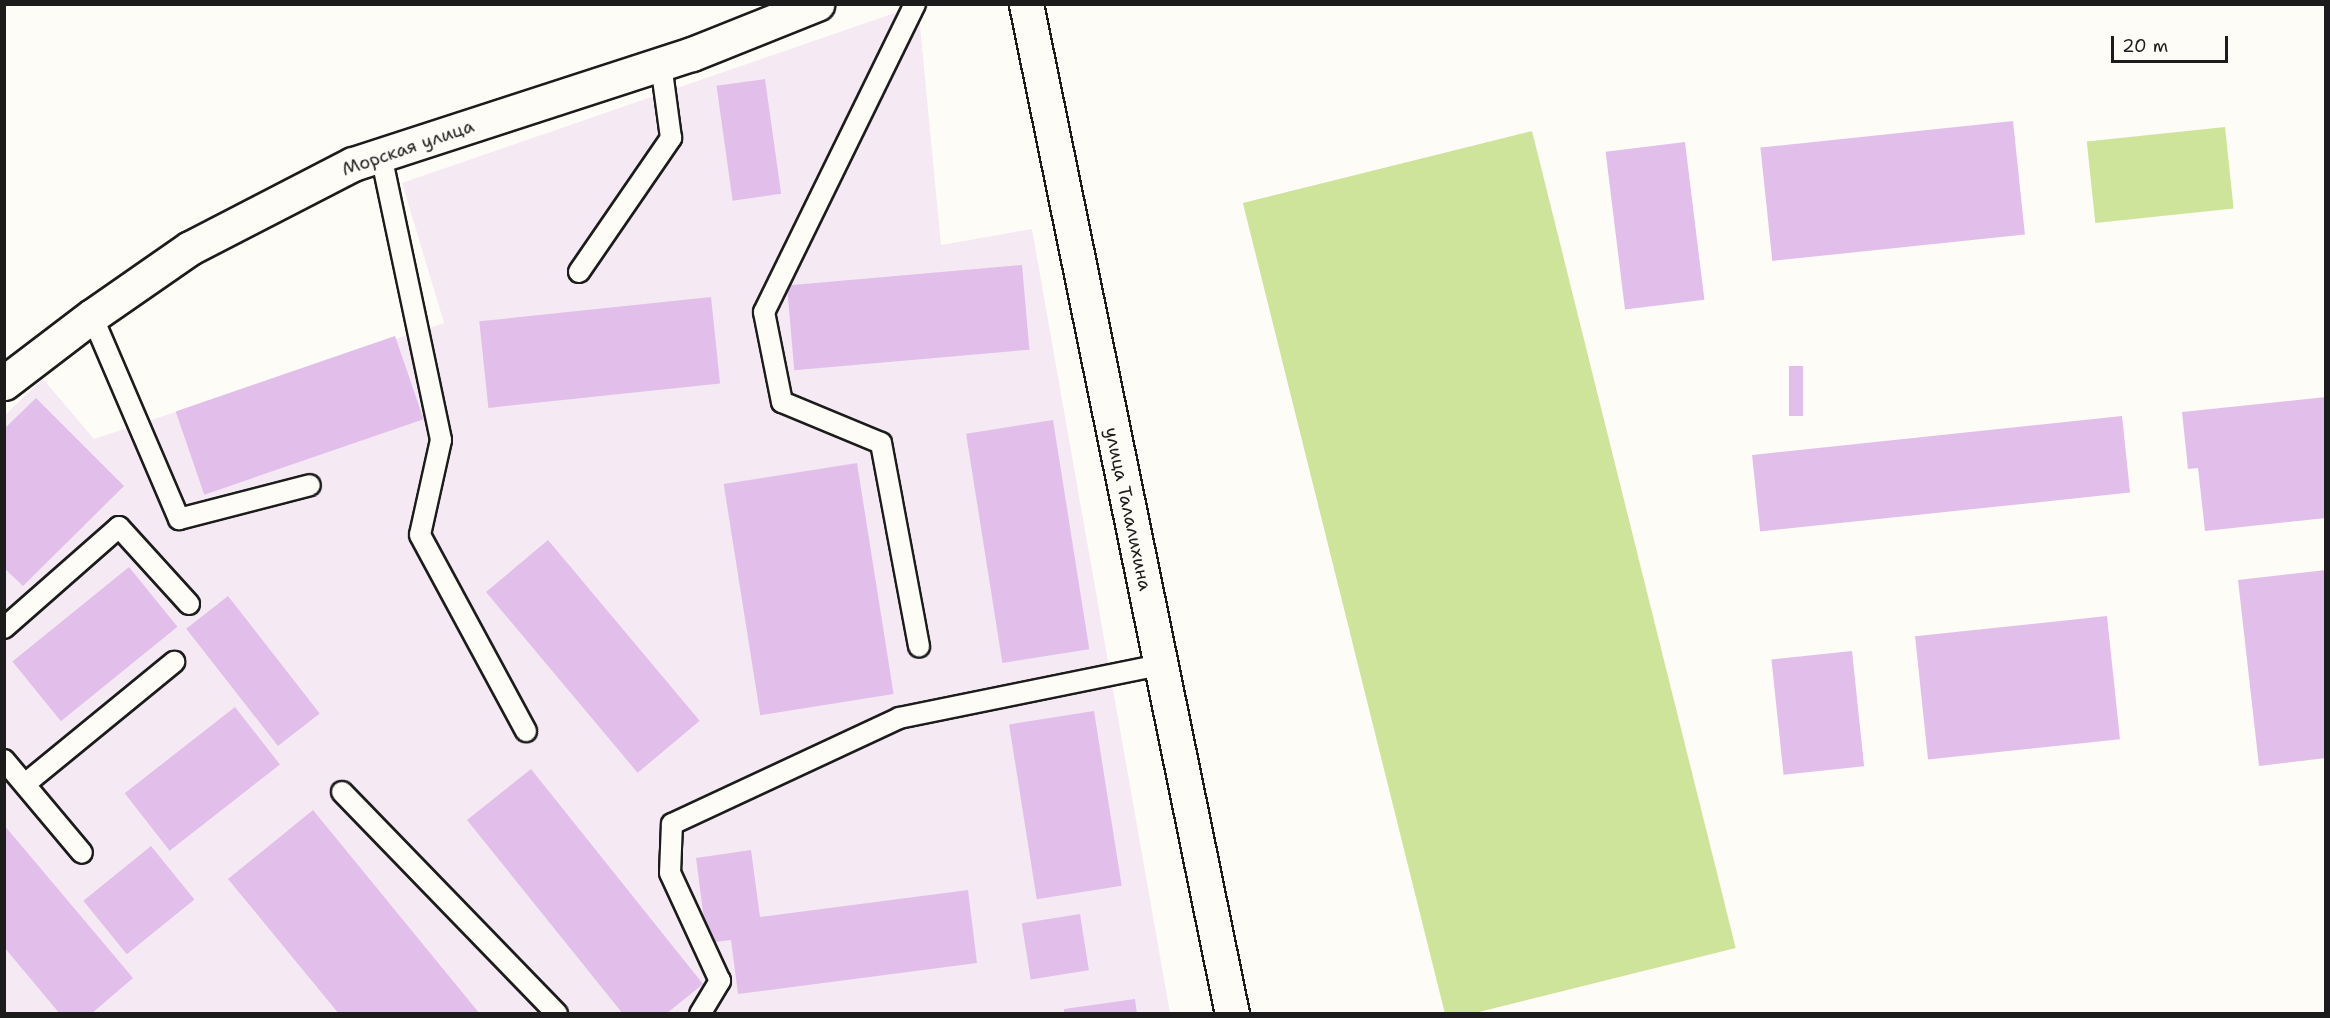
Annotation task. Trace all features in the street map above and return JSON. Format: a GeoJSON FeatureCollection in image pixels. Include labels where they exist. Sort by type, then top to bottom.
{"type":"FeatureCollection","features":[{"type":"Feature","properties":{"kind":"street","name":"Морская улица"},"geometry":{"type":"LineString","coordinates":[[4,383],[92,316],[190,248],[353,164],[661,64],[817,4]]}},
{"type":"Feature","properties":{"kind":"street","name":"улица Талалихина"},"geometry":{"type":"LineString","coordinates":[[1026,4],[1232,1014]]}},
{"type":"Feature","properties":{"kind":"lane"},"geometry":{"type":"LineString","coordinates":[[915,4],[764,312],[782,402],[880,443],[920,646]]}},
{"type":"Feature","properties":{"kind":"lane"},"geometry":{"type":"LineString","coordinates":[[579,272],[671,138],[661,64]]}},
{"type":"Feature","properties":{"kind":"lane"},"geometry":{"type":"LineString","coordinates":[[381,155],[441,440],[420,535],[526,731]]}},
{"type":"Feature","properties":{"kind":"lane"},"geometry":{"type":"LineString","coordinates":[[92,316],[180,519],[310,485]]}},
{"type":"Feature","properties":{"kind":"lane"},"geometry":{"type":"LineString","coordinates":[[4,628],[119,527],[189,604]]}},
{"type":"Feature","properties":{"kind":"lane"},"geometry":{"type":"LineString","coordinates":[[25,784],[174,662]]}},
{"type":"Feature","properties":{"kind":"lane"},"geometry":{"type":"LineString","coordinates":[[700,1014],[720,981],[670,873],[672,824],[899,718],[1160,665]]}},
{"type":"Feature","properties":{"kind":"lane"},"geometry":{"type":"LineString","coordinates":[[4,760],[82,853]]}},
{"type":"Feature","properties":{"kind":"lane"},"geometry":{"type":"LineString","coordinates":[[342,792],[557,1014]]}},
{"type":"Feature","properties":{"kind":"shaded area"},"geometry":{"type":"Polygon","coordinates":[[[918,5],[941,245],[1032,229],[1170,1013],[5,1014],[5,415],[43,379],[94,439],[444,323],[402,183],[918,5]]]}},
{"type":"Feature","properties":{"kind":"green space"},"geometry":{"type":"Polygon","coordinates":[[[2225,127],[2234,209],[2095,223],[2087,142],[2225,127]]]}},
{"type":"Feature","properties":{"kind":"green space"},"geometry":{"type":"Polygon","coordinates":[[[1532,131],[1736,948],[1471,1014],[1445,1014],[1243,203],[1532,131]]]}},
{"type":"Feature","properties":{"kind":"building"},"geometry":{"type":"Polygon","coordinates":[[[765,79],[781,194],[733,201],[716,86],[765,79]]]}},
{"type":"Feature","properties":{"kind":"building"},"geometry":{"type":"Polygon","coordinates":[[[2013,121],[2025,234],[1772,261],[1760,148],[2013,121]]]}},
{"type":"Feature","properties":{"kind":"building"},"geometry":{"type":"Polygon","coordinates":[[[1685,142],[1704,300],[1625,310],[1606,152],[1685,142]]]}},
{"type":"Feature","properties":{"kind":"building"},"geometry":{"type":"Polygon","coordinates":[[[1022,265],[1029,350],[794,370],[787,286],[1022,265]]]}},
{"type":"Feature","properties":{"kind":"building"},"geometry":{"type":"Polygon","coordinates":[[[711,297],[720,384],[488,408],[479,321],[711,297]]]}},
{"type":"Feature","properties":{"kind":"building"},"geometry":{"type":"Polygon","coordinates":[[[395,336],[424,419],[204,495],[176,412],[395,336]]]}},
{"type":"Feature","properties":{"kind":"building"},"geometry":{"type":"Polygon","coordinates":[[[1789,366],[1803,366],[1803,416],[1789,416],[1789,366]]]}},
{"type":"Feature","properties":{"kind":"building"},"geometry":{"type":"Polygon","coordinates":[[[2326,397],[2326,518],[2205,531],[2198,468],[2188,469],[2182,412],[2326,397]]]}},
{"type":"Feature","properties":{"kind":"building"},"geometry":{"type":"Polygon","coordinates":[[[36,398],[124,486],[23,586],[4,568],[4,429],[36,398]]]}},
{"type":"Feature","properties":{"kind":"building"},"geometry":{"type":"Polygon","coordinates":[[[2122,416],[2130,493],[1760,531],[1752,455],[2122,416]]]}},
{"type":"Feature","properties":{"kind":"building"},"geometry":{"type":"Polygon","coordinates":[[[1053,420],[1089,649],[1002,663],[966,434],[1053,420]]]}},
{"type":"Feature","properties":{"kind":"building"},"geometry":{"type":"Polygon","coordinates":[[[857,463],[894,694],[760,715],[724,484],[857,463]]]}},
{"type":"Feature","properties":{"kind":"building"},"geometry":{"type":"Polygon","coordinates":[[[548,540],[700,721],[638,773],[486,592],[548,540]]]}},
{"type":"Feature","properties":{"kind":"building"},"geometry":{"type":"Polygon","coordinates":[[[129,567],[177,627],[61,721],[12,661],[129,567]]]}},
{"type":"Feature","properties":{"kind":"building"},"geometry":{"type":"Polygon","coordinates":[[[2326,570],[2326,758],[2259,766],[2238,580],[2326,570]]]}},
{"type":"Feature","properties":{"kind":"building"},"geometry":{"type":"Polygon","coordinates":[[[228,596],[320,713],[278,746],[186,629],[228,596]]]}},
{"type":"Feature","properties":{"kind":"building"},"geometry":{"type":"Polygon","coordinates":[[[2107,616],[2120,739],[1928,759],[1915,636],[2107,616]]]}},
{"type":"Feature","properties":{"kind":"building"},"geometry":{"type":"Polygon","coordinates":[[[1852,651],[1864,766],[1784,775],[1771,659],[1852,651]]]}},
{"type":"Feature","properties":{"kind":"building"},"geometry":{"type":"Polygon","coordinates":[[[235,707],[280,765],[170,851],[125,793],[235,707]]]}},
{"type":"Feature","properties":{"kind":"building"},"geometry":{"type":"Polygon","coordinates":[[[1094,711],[1122,886],[1037,899],[1009,724],[1094,711]]]}},
{"type":"Feature","properties":{"kind":"building"},"geometry":{"type":"Polygon","coordinates":[[[531,769],[703,984],[666,1014],[623,1014],[467,820],[531,769]]]}},
{"type":"Feature","properties":{"kind":"building"},"geometry":{"type":"Polygon","coordinates":[[[313,810],[480,1014],[339,1014],[228,879],[313,810]]]}},
{"type":"Feature","properties":{"kind":"building"},"geometry":{"type":"Polygon","coordinates":[[[4,825],[133,978],[91,1014],[60,1014],[4,947],[4,825]]]}},
{"type":"Feature","properties":{"kind":"building"},"geometry":{"type":"Polygon","coordinates":[[[151,846],[194,900],[127,954],[83,901],[151,846]]]}},
{"type":"Feature","properties":{"kind":"building"},"geometry":{"type":"Polygon","coordinates":[[[751,850],[760,917],[968,890],[977,963],[738,994],[731,940],[707,943],[696,858],[751,850]]]}},
{"type":"Feature","properties":{"kind":"building"},"geometry":{"type":"Polygon","coordinates":[[[1080,914],[1089,970],[1031,980],[1022,923],[1080,914]]]}},
{"type":"Feature","properties":{"kind":"building"},"geometry":{"type":"Polygon","coordinates":[[[1135,999],[1137,1014],[1064,1014],[1064,1009],[1135,999]]]}}]}
